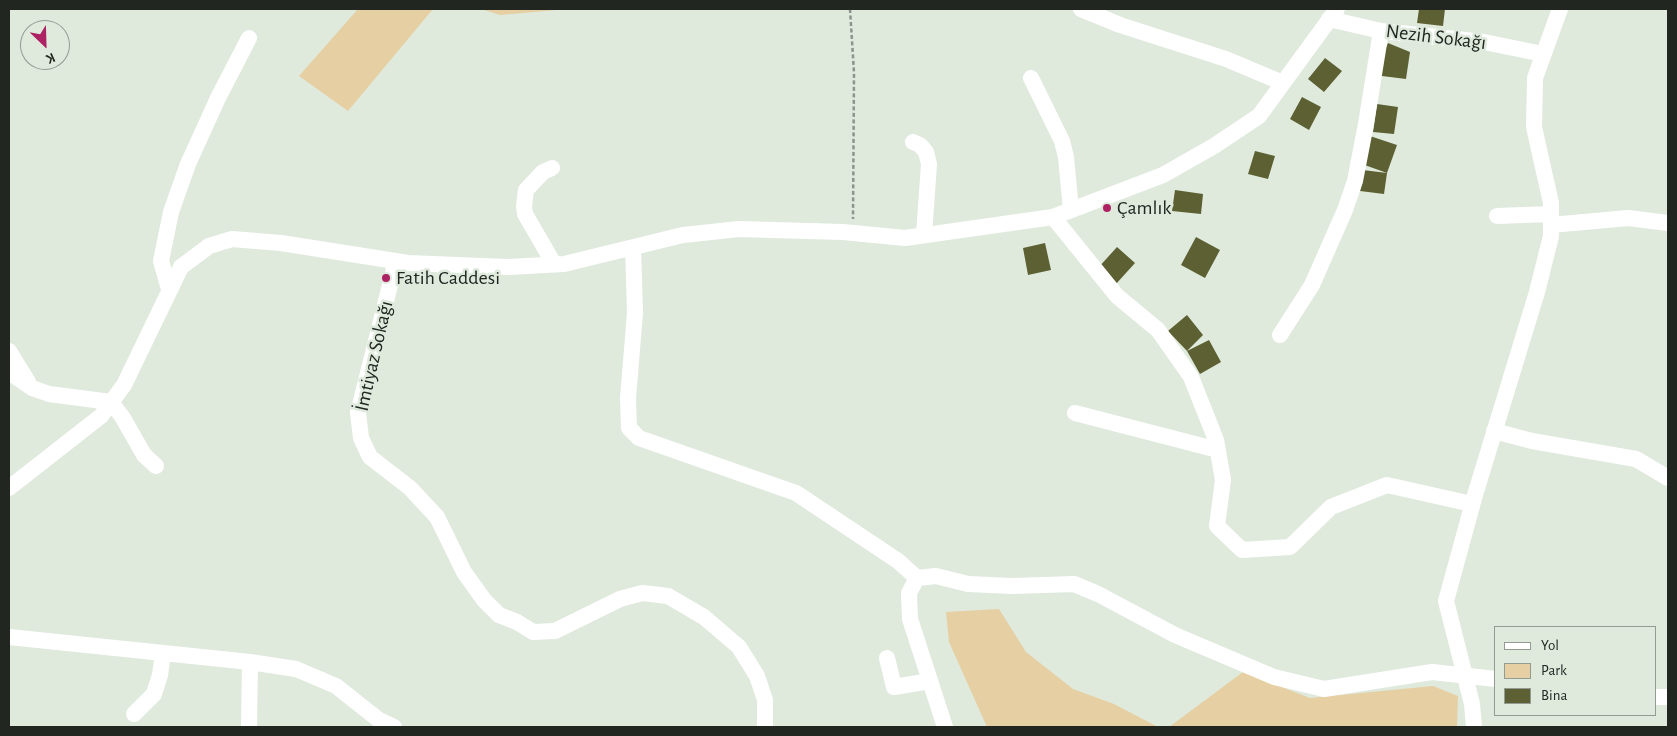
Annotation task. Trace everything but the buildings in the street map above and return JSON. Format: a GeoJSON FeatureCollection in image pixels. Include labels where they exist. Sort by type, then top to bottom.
{"type":"FeatureCollection","features":[{"type":"Feature","properties":{"kind":"street"},"geometry":{"type":"LineString","coordinates":[[1081,9],[1120,25],[1226,59],[1283,83]]}},
{"type":"Feature","properties":{"kind":"street"},"geometry":{"type":"LineString","coordinates":[[1474,727],[1472,704],[1446,601],[1472,504],[1537,292],[1551,236],[1551,203],[1534,127],[1535,78],[1560,9]]}},
{"type":"Feature","properties":{"kind":"street"},"geometry":{"type":"LineString","coordinates":[[12,481],[101,416],[124,385],[181,267],[209,246],[232,239],[281,243],[408,263],[508,267],[564,264],[683,236],[738,228],[853,233],[905,238],[1053,217],[1163,175],[1214,146],[1258,116],[1333,14]]}},
{"type":"Feature","properties":{"kind":"street","name":"Nezih Sokağı"},"geometry":{"type":"LineString","coordinates":[[1333,14],[1381,31],[1484,42],[1543,54]]}},
{"type":"Feature","properties":{"kind":"street"},"geometry":{"type":"LineString","coordinates":[[1280,335],[1312,285],[1345,210],[1355,181],[1381,31]]}},
{"type":"Feature","properties":{"kind":"street"},"geometry":{"type":"LineString","coordinates":[[170,290],[161,261],[172,212],[188,164],[218,98],[249,38]]}},
{"type":"Feature","properties":{"kind":"street"},"geometry":{"type":"LineString","coordinates":[[1031,78],[1062,141],[1066,157],[1071,210]]}},
{"type":"Feature","properties":{"kind":"street"},"geometry":{"type":"LineString","coordinates":[[913,142],[926,152],[929,164],[924,235]]}},
{"type":"Feature","properties":{"kind":"street"},"geometry":{"type":"LineString","coordinates":[[552,168],[543,172],[526,190],[524,206],[525,214],[554,264]]}},
{"type":"Feature","properties":{"kind":"street"},"geometry":{"type":"LineString","coordinates":[[1497,216],[1551,220],[1628,218],[1668,223]]}},
{"type":"Feature","properties":{"kind":"street"},"geometry":{"type":"LineString","coordinates":[[1053,217],[1117,296],[1158,330],[1191,377],[1216,440],[1218,450],[1223,480],[1217,526],[1242,550],[1290,547],[1331,507],[1387,485],[1472,504]]}},
{"type":"Feature","properties":{"kind":"street"},"geometry":{"type":"LineString","coordinates":[[633,247],[635,313],[628,398],[629,428],[639,438],[796,493],[898,561],[917,578],[936,576],[968,584],[1012,586],[1074,584],[1098,594],[1175,635],[1274,677],[1324,689],[1432,672],[1494,680]]}},
{"type":"Feature","properties":{"kind":"street","name":"İmtiyaz Sokağı"},"geometry":{"type":"LineString","coordinates":[[396,261],[358,413],[361,438],[370,457],[410,488],[437,517],[464,572],[484,600],[499,615],[517,622],[533,632],[555,630],[620,599],[642,593],[668,596],[704,617],[739,647],[757,676],[765,700],[765,727]]}},
{"type":"Feature","properties":{"kind":"street"},"geometry":{"type":"LineString","coordinates":[[9,351],[32,388]]}},
{"type":"Feature","properties":{"kind":"street"},"geometry":{"type":"LineString","coordinates":[[9,372],[32,388],[49,394],[111,402],[123,418],[144,455],[156,466]]}},
{"type":"Feature","properties":{"kind":"street"},"geometry":{"type":"LineString","coordinates":[[1075,412],[1218,450]]}},
{"type":"Feature","properties":{"kind":"street"},"geometry":{"type":"LineString","coordinates":[[1494,431],[1532,441],[1636,460],[1668,478]]}},
{"type":"Feature","properties":{"kind":"street"},"geometry":{"type":"LineString","coordinates":[[917,578],[909,593],[910,619],[946,727]]}},
{"type":"Feature","properties":{"kind":"street"},"geometry":{"type":"LineString","coordinates":[[9,637],[250,662],[296,670],[336,686],[379,720],[394,727]]}},
{"type":"Feature","properties":{"kind":"street"},"geometry":{"type":"LineString","coordinates":[[134,714],[154,694],[160,674],[163,653]]}},
{"type":"Feature","properties":{"kind":"street"},"geometry":{"type":"LineString","coordinates":[[887,658],[894,687],[930,681]]}},
{"type":"Feature","properties":{"kind":"street"},"geometry":{"type":"LineString","coordinates":[[249,727],[250,662]]}},
{"type":"Feature","properties":{"kind":"path"},"geometry":{"type":"LineString","coordinates":[[850,9],[854,73],[853,233]]}},
{"type":"Feature","properties":{"kind":"green space"},"geometry":{"type":"Polygon","coordinates":[[[358,9],[433,9],[348,111],[299,76],[358,9]]]}},
{"type":"Feature","properties":{"kind":"green space"},"geometry":{"type":"Polygon","coordinates":[[[481,9],[557,9],[557,10],[500,15],[481,9]]]}},
{"type":"Feature","properties":{"kind":"green space"},"geometry":{"type":"Polygon","coordinates":[[[999,609],[1026,652],[1073,689],[1114,704],[1158,727],[987,727],[949,642],[946,612],[999,609]]]}},
{"type":"Feature","properties":{"kind":"green space"},"geometry":{"type":"Polygon","coordinates":[[[1243,672],[1310,698],[1433,686],[1458,696],[1457,727],[1169,727],[1243,672]]]}},
{"type":"Feature","properties":{"kind":"place","name":"Çamlık"},"geometry":{"type":"Point","coordinates":[1107,208]}},
{"type":"Feature","properties":{"kind":"place","name":"Fatih Caddesi"},"geometry":{"type":"Point","coordinates":[386,278]}}]}
